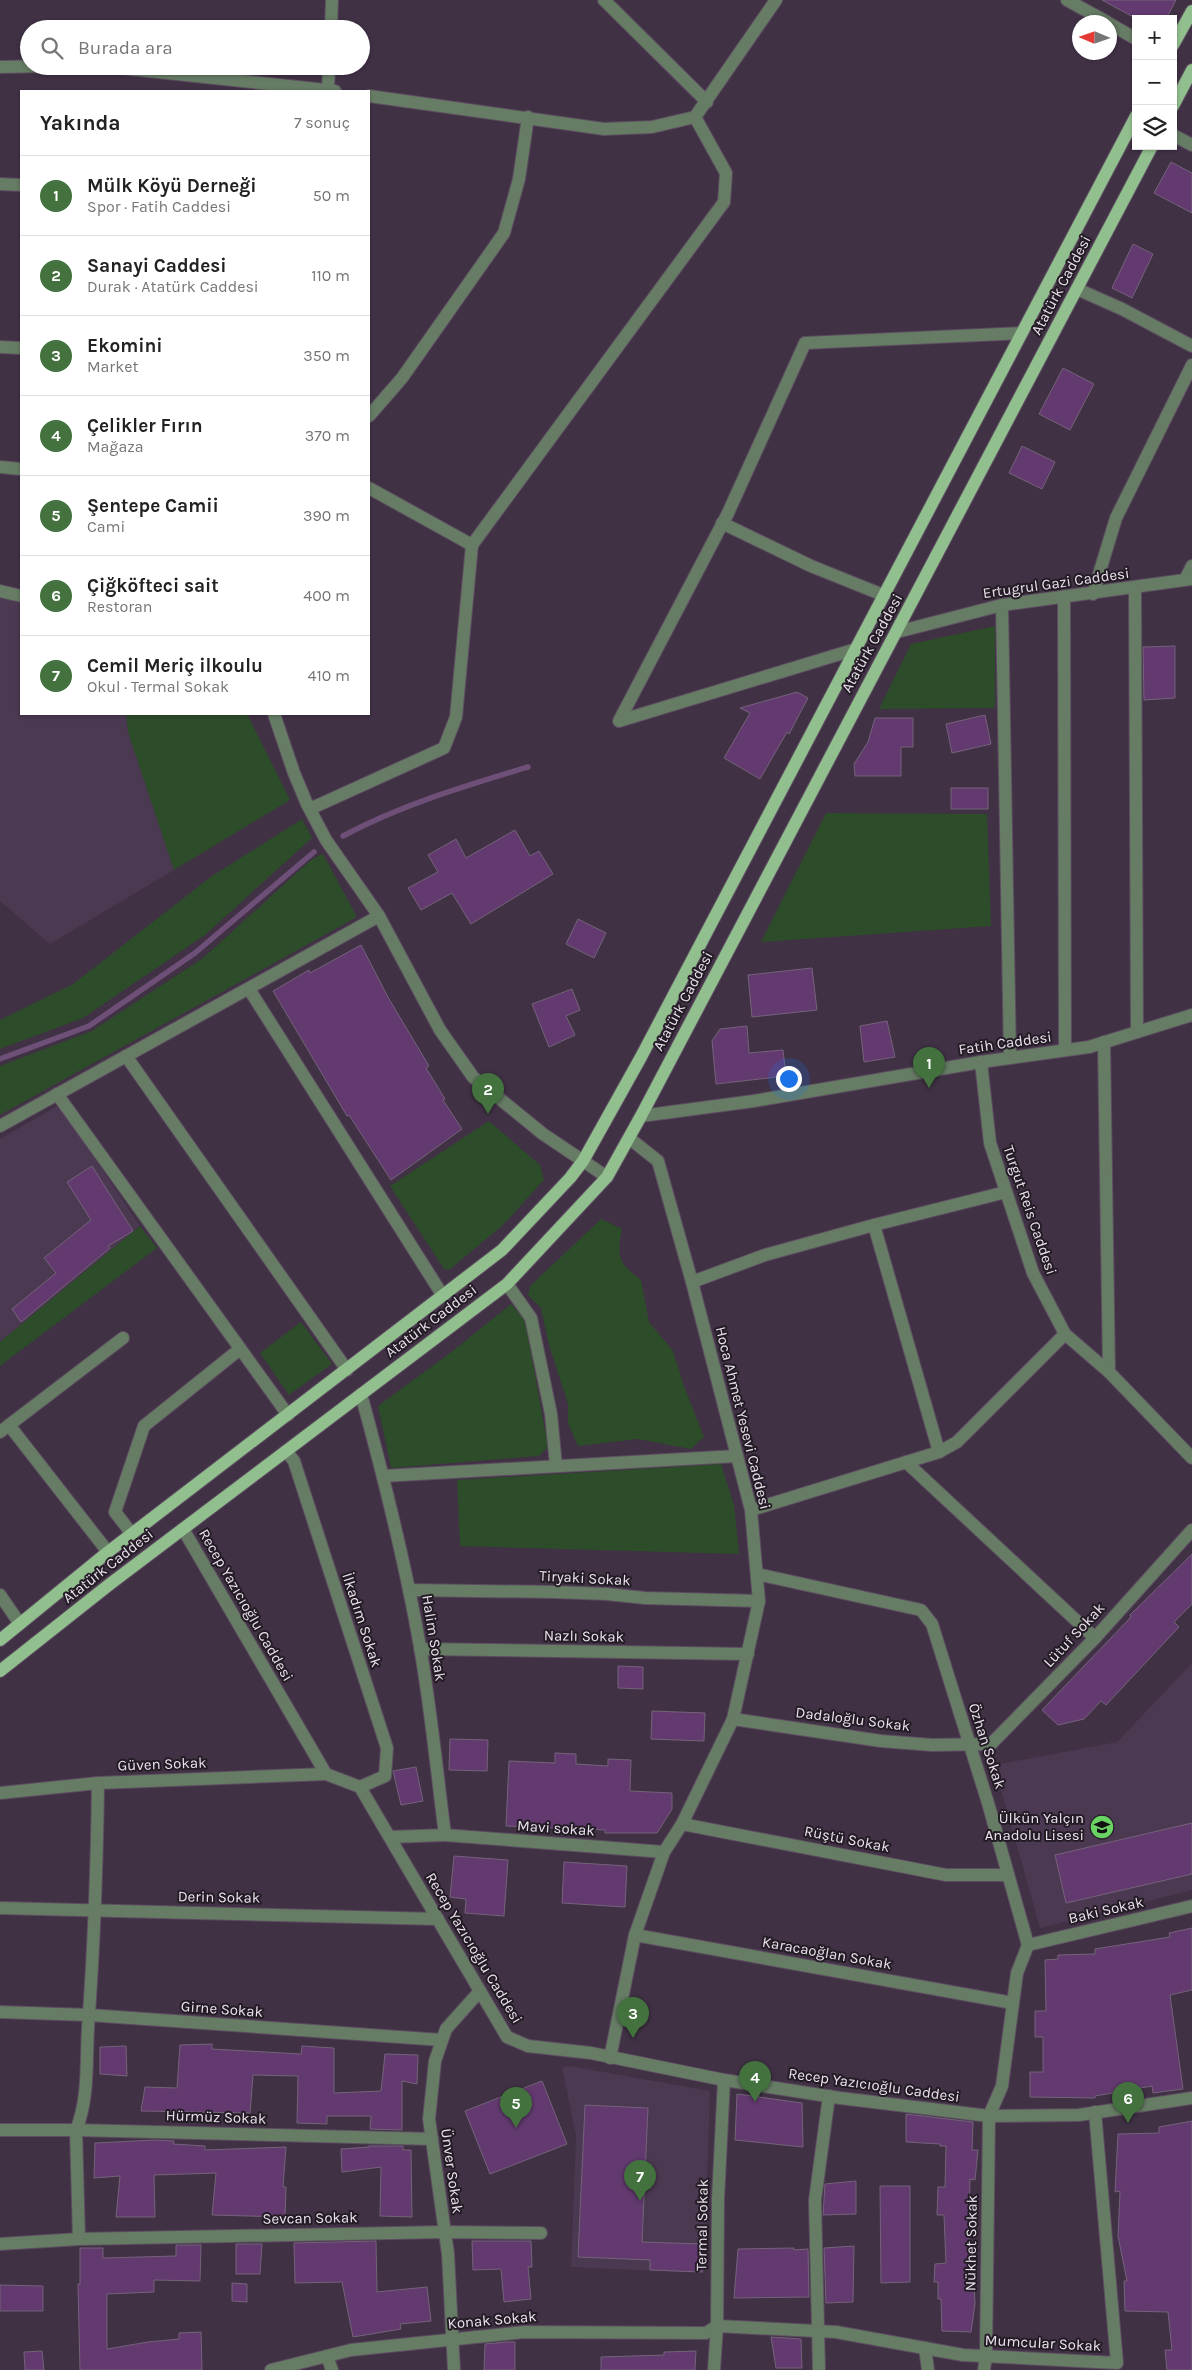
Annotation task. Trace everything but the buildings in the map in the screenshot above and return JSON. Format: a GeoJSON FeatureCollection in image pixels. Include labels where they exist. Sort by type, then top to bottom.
{"type":"FeatureCollection","features":[{"type":"Feature","properties":{"kind":"main road"},"geometry":{"type":"LineString","coordinates":[[1177,38],[1192,11]]}},
{"type":"Feature","properties":{"kind":"main road"},"geometry":{"type":"LineString","coordinates":[[1174,105],[1192,70]]}},
{"type":"Feature","properties":{"kind":"main road"},"geometry":{"type":"LineString","coordinates":[[0,1640],[108,1552],[502,1250],[570,1178],[583,1161],[641,1057],[853,650],[1132,124]]}},
{"type":"Feature","properties":{"kind":"main road","name":"Atatürk Caddesi"},"geometry":{"type":"LineString","coordinates":[[0,1671],[183,1529],[507,1284],[606,1177],[641,1116],[1150,150]]}},
{"type":"Feature","properties":{"kind":"street"},"geometry":{"type":"LineString","coordinates":[[331,20],[332,0]]}},
{"type":"Feature","properties":{"kind":"street"},"geometry":{"type":"LineString","coordinates":[[604,0],[707,102]]}},
{"type":"Feature","properties":{"kind":"street"},"geometry":{"type":"LineString","coordinates":[[370,96],[604,129],[652,128],[695,117],[776,0]]}},
{"type":"Feature","properties":{"kind":"street"},"geometry":{"type":"LineString","coordinates":[[1067,0],[1094,15]]}},
{"type":"Feature","properties":{"kind":"street"},"geometry":{"type":"LineString","coordinates":[[1117,28],[1132,37]]}},
{"type":"Feature","properties":{"kind":"street"},"geometry":{"type":"LineString","coordinates":[[0,67],[20,67]]}},
{"type":"Feature","properties":{"kind":"street"},"geometry":{"type":"LineString","coordinates":[[183,75],[321,90]]}},
{"type":"Feature","properties":{"kind":"street"},"geometry":{"type":"LineString","coordinates":[[329,75],[330,90]]}},
{"type":"Feature","properties":{"kind":"street"},"geometry":{"type":"LineString","coordinates":[[370,415],[402,378],[504,233],[519,179],[528,117]]}},
{"type":"Feature","properties":{"kind":"street"},"geometry":{"type":"LineString","coordinates":[[307,804],[312,808],[444,748],[456,717],[472,545],[724,202],[726,173],[695,117]]}},
{"type":"Feature","properties":{"kind":"street"},"geometry":{"type":"LineString","coordinates":[[1177,137],[1192,145]]}},
{"type":"Feature","properties":{"kind":"street"},"geometry":{"type":"LineString","coordinates":[[0,184],[20,185]]}},
{"type":"Feature","properties":{"kind":"street"},"geometry":{"type":"LineString","coordinates":[[1077,289],[1122,309],[1192,346]]}},
{"type":"Feature","properties":{"kind":"street"},"geometry":{"type":"LineString","coordinates":[[853,650],[619,720],[722,523],[805,343],[1021,333]]}},
{"type":"Feature","properties":{"kind":"street"},"geometry":{"type":"LineString","coordinates":[[0,347],[20,348]]}},
{"type":"Feature","properties":{"kind":"street"},"geometry":{"type":"LineString","coordinates":[[1093,594],[1116,518],[1192,365]]}},
{"type":"Feature","properties":{"kind":"street"},"geometry":{"type":"LineString","coordinates":[[0,467],[20,469]]}},
{"type":"Feature","properties":{"kind":"street"},"geometry":{"type":"LineString","coordinates":[[370,489],[472,545]]}},
{"type":"Feature","properties":{"kind":"street"},"geometry":{"type":"LineString","coordinates":[[722,523],[810,566],[883,595]]}},
{"type":"Feature","properties":{"kind":"street"},"geometry":{"type":"LineString","coordinates":[[1188,579],[1192,566]]}},
{"type":"Feature","properties":{"kind":"street","name":"Ertugrul Gazi Caddesi"},"geometry":{"type":"LineString","coordinates":[[897,632],[1002,605],[1093,594],[1188,579]]}},
{"type":"Feature","properties":{"kind":"street"},"geometry":{"type":"LineString","coordinates":[[1135,588],[1137,1032]]}},
{"type":"Feature","properties":{"kind":"street"},"geometry":{"type":"LineString","coordinates":[[0,592],[20,596]]}},
{"type":"Feature","properties":{"kind":"street"},"geometry":{"type":"LineString","coordinates":[[1064,598],[1065,1050]]}},
{"type":"Feature","properties":{"kind":"street"},"geometry":{"type":"LineString","coordinates":[[1002,605],[1010,1058]]}},
{"type":"Feature","properties":{"kind":"street"},"geometry":{"type":"LineString","coordinates":[[274,715],[307,804],[326,840],[378,916],[440,1030],[473,1077],[543,1134],[606,1177]]}},
{"type":"Feature","properties":{"kind":"street"},"geometry":{"type":"LineString","coordinates":[[0,1126],[378,916]]}},
{"type":"Feature","properties":{"kind":"street"},"geometry":{"type":"LineString","coordinates":[[249,989],[443,1296]]}},
{"type":"Feature","properties":{"kind":"street","name":"Fatih Caddesi"},"geometry":{"type":"LineString","coordinates":[[641,1116],[754,1101],[981,1062],[1065,1050],[1104,1042],[1192,1015]]}},
{"type":"Feature","properties":{"kind":"street"},"geometry":{"type":"LineString","coordinates":[[1104,1042],[1110,1372]]}},
{"type":"Feature","properties":{"kind":"street"},"geometry":{"type":"LineString","coordinates":[[126,1056],[347,1370]]}},
{"type":"Feature","properties":{"kind":"street","name":"Turgut Reis Caddesi"},"geometry":{"type":"LineString","coordinates":[[981,1062],[990,1143],[1033,1273],[1065,1334],[1110,1372],[1192,1458]]}},
{"type":"Feature","properties":{"kind":"street"},"geometry":{"type":"LineString","coordinates":[[57,1094],[288,1414]]}},
{"type":"Feature","properties":{"kind":"street","name":"Hoca Ahmet Yesevi Caddesi"},"geometry":{"type":"LineString","coordinates":[[610,2058],[635,1935],[664,1852],[682,1824],[733,1719],[759,1601],[751,1510],[692,1282],[658,1161],[629,1138]]}},
{"type":"Feature","properties":{"kind":"street"},"geometry":{"type":"LineString","coordinates":[[692,1282],[766,1255],[874,1225],[1006,1192]]}},
{"type":"Feature","properties":{"kind":"street"},"geometry":{"type":"LineString","coordinates":[[874,1225],[939,1452]]}},
{"type":"Feature","properties":{"kind":"street"},"geometry":{"type":"LineString","coordinates":[[507,1284],[531,1318],[551,1414],[556,1466]]}},
{"type":"Feature","properties":{"kind":"street"},"geometry":{"type":"LineString","coordinates":[[751,1510],[939,1452],[957,1442],[1065,1334]]}},
{"type":"Feature","properties":{"kind":"street"},"geometry":{"type":"LineString","coordinates":[[108,1552],[5,1428],[123,1338]]}},
{"type":"Feature","properties":{"kind":"street"},"geometry":{"type":"LineString","coordinates":[[132,1534],[115,1512],[144,1426],[240,1349]]}},
{"type":"Feature","properties":{"kind":"street","name":"Halim Sokak"},"geometry":{"type":"LineString","coordinates":[[361,1394],[383,1476],[409,1590],[420,1649],[445,1835]]}},
{"type":"Feature","properties":{"kind":"street","name":"İlkadım Sokak"},"geometry":{"type":"LineString","coordinates":[[286,1451],[294,1461],[387,1748],[385,1776],[360,1787]]}},
{"type":"Feature","properties":{"kind":"street"},"geometry":{"type":"LineString","coordinates":[[383,1476],[737,1456]]}},
{"type":"Feature","properties":{"kind":"street"},"geometry":{"type":"LineString","coordinates":[[906,1462],[1095,1638]]}},
{"type":"Feature","properties":{"kind":"street","name":"Recep Yazıcıoğlu Caddesi"},"geometry":{"type":"LineString","coordinates":[[183,1529],[326,1774]]}},
{"type":"Feature","properties":{"kind":"street","name":"Lütuf Sokak"},"geometry":{"type":"LineString","coordinates":[[969,1744],[991,1744],[1095,1638],[1192,1530]]}},
{"type":"Feature","properties":{"kind":"street","name":"Özhan Sokak"},"geometry":{"type":"LineString","coordinates":[[757,1574],[921,1610],[932,1624],[988,1803],[1028,1945]]}},
{"type":"Feature","properties":{"kind":"street","name":"Tiryaki Sokak"},"geometry":{"type":"LineString","coordinates":[[409,1590],[555,1592],[645,1598],[759,1601]]}},
{"type":"Feature","properties":{"kind":"street"},"geometry":{"type":"LineString","coordinates":[[0,1595],[20,1624]]}},
{"type":"Feature","properties":{"kind":"street","name":"Nazlı Sokak"},"geometry":{"type":"LineString","coordinates":[[420,1649],[748,1654]]}},
{"type":"Feature","properties":{"kind":"street","name":"Dadaloğlu Sokak"},"geometry":{"type":"LineString","coordinates":[[733,1719],[881,1741],[932,1745],[969,1744]]}},
{"type":"Feature","properties":{"kind":"street"},"geometry":{"type":"LineString","coordinates":[[326,1774],[360,1787]]}},
{"type":"Feature","properties":{"kind":"street","name":"Güven Sokak"},"geometry":{"type":"LineString","coordinates":[[0,1793],[98,1783],[326,1774]]}},
{"type":"Feature","properties":{"kind":"street"},"geometry":{"type":"LineString","coordinates":[[79,2239],[76,2130],[83,2113],[96,1910],[98,1783]]}},
{"type":"Feature","properties":{"kind":"street","name":"Recep Yazıcıoğlu Caddesi"},"geometry":{"type":"LineString","coordinates":[[360,1787],[507,2037],[528,2046],[591,2053],[724,2080],[829,2096],[988,2116],[1079,2115],[1192,2098]]}},
{"type":"Feature","properties":{"kind":"street","name":"Rüştü Sokak"},"geometry":{"type":"LineString","coordinates":[[682,1824],[946,1875],[1007,1875]]}},
{"type":"Feature","properties":{"kind":"street"},"geometry":{"type":"LineString","coordinates":[[390,1837],[445,1835]]}},
{"type":"Feature","properties":{"kind":"street","name":"Mavi sokak"},"geometry":{"type":"LineString","coordinates":[[445,1835],[664,1852]]}},
{"type":"Feature","properties":{"kind":"street","name":"Baki Sokak"},"geometry":{"type":"LineString","coordinates":[[1028,1945],[1192,1906]]}},
{"type":"Feature","properties":{"kind":"street","name":"Derin Sokak"},"geometry":{"type":"LineString","coordinates":[[0,1908],[438,1919]]}},
{"type":"Feature","properties":{"kind":"street","name":"Karacaoğlan Sokak"},"geometry":{"type":"LineString","coordinates":[[635,1935],[1013,2004]]}},
{"type":"Feature","properties":{"kind":"street"},"geometry":{"type":"LineString","coordinates":[[988,2116],[1002,2086],[1017,1973],[1028,1945]]}},
{"type":"Feature","properties":{"kind":"street","name":"Ünver Sokak"},"geometry":{"type":"LineString","coordinates":[[454,2370],[448,2254],[429,2119],[435,2061],[442,2040],[446,2030],[480,1990]]}},
{"type":"Feature","properties":{"kind":"street","name":"Girne Sokak"},"geometry":{"type":"LineString","coordinates":[[0,2012],[89,2015],[442,2040]]}},
{"type":"Feature","properties":{"kind":"street","name":"Termal Sokak"},"geometry":{"type":"LineString","coordinates":[[714,2370],[717,2326],[718,2198],[724,2080]]}},
{"type":"Feature","properties":{"kind":"street"},"geometry":{"type":"LineString","coordinates":[[819,2370],[815,2200],[829,2096]]}},
{"type":"Feature","properties":{"kind":"street","name":"Mumcular Sokak"},"geometry":{"type":"LineString","coordinates":[[717,2326],[836,2332],[924,2348],[986,2356],[1118,2367],[1095,2112]]}},
{"type":"Feature","properties":{"kind":"street","name":"Nükhet Sokak"},"geometry":{"type":"LineString","coordinates":[[984,2370],[986,2356],[988,2116]]}},
{"type":"Feature","properties":{"kind":"street","name":"Hürmüz Sokak"},"geometry":{"type":"LineString","coordinates":[[0,2130],[76,2130],[432,2139]]}},
{"type":"Feature","properties":{"kind":"street","name":"Sevcan Sokak"},"geometry":{"type":"LineString","coordinates":[[0,2244],[79,2239],[444,2232],[541,2233]]}},
{"type":"Feature","properties":{"kind":"street","name":"Konak Sokak"},"geometry":{"type":"LineString","coordinates":[[271,2370],[351,2350],[524,2332],[706,2333],[717,2326]]}},
{"type":"Feature","properties":{"kind":"street"},"geometry":{"type":"LineString","coordinates":[[924,2348],[928,2370]]}},
{"type":"Feature","properties":{"kind":"street"},"geometry":{"type":"LineString","coordinates":[[327,2356],[332,2370]]}},
{"type":"Feature","properties":{"kind":"shaded area"},"geometry":{"type":"Polygon","coordinates":[[[0,595],[20,601],[20,715],[126,715],[128,732],[174,870],[50,944],[0,901],[0,595]]]}},
{"type":"Feature","properties":{"kind":"shaded area"},"geometry":{"type":"Polygon","coordinates":[[[59,1105],[140,1226],[0,1342],[0,1139],[59,1105]]]}},
{"type":"Feature","properties":{"kind":"shaded area","name":"Ülkün Yalçın Anadolu Lisesi"},"geometry":{"type":"Polygon","coordinates":[[[1192,1663],[1192,1890],[1040,1928],[994,1765],[1117,1742],[1192,1663]]]}},
{"type":"Feature","properties":{"kind":"shaded area"},"geometry":{"type":"Polygon","coordinates":[[[570,2066],[710,2091],[704,2273],[571,2267],[576,2136],[562,2067],[570,2066]]]}},
{"type":"Feature","properties":{"kind":"green space"},"geometry":{"type":"Polygon","coordinates":[[[995,626],[995,708],[879,709],[911,644],[995,626]]]}},
{"type":"Feature","properties":{"kind":"green space"},"geometry":{"type":"Polygon","coordinates":[[[126,715],[248,715],[290,800],[174,870],[128,732],[126,715]]]}},
{"type":"Feature","properties":{"kind":"green space"},"geometry":{"type":"Polygon","coordinates":[[[826,813],[987,814],[991,926],[761,942],[826,813]]]}},
{"type":"Feature","properties":{"kind":"green space"},"geometry":{"type":"Polygon","coordinates":[[[302,819],[312,838],[205,935],[83,1018],[0,1049],[0,1020],[73,984],[212,876],[302,819]]]}},
{"type":"Feature","properties":{"kind":"green space"},"geometry":{"type":"Polygon","coordinates":[[[323,854],[357,917],[0,1115],[0,1066],[92,1031],[203,958],[312,859],[323,854]]]}},
{"type":"Feature","properties":{"kind":"green space"},"geometry":{"type":"Polygon","coordinates":[[[489,1121],[540,1165],[544,1180],[503,1225],[449,1270],[444,1269],[390,1186],[489,1121]]]}},
{"type":"Feature","properties":{"kind":"green space"},"geometry":{"type":"Polygon","coordinates":[[[601,1219],[622,1229],[619,1246],[621,1259],[628,1269],[641,1280],[649,1322],[673,1351],[684,1386],[704,1437],[691,1449],[638,1439],[578,1446],[568,1423],[568,1404],[549,1345],[541,1308],[528,1295],[530,1286],[601,1219]]]}},
{"type":"Feature","properties":{"kind":"green space"},"geometry":{"type":"Polygon","coordinates":[[[140,1226],[157,1248],[0,1366],[0,1342],[140,1226]]]}},
{"type":"Feature","properties":{"kind":"green space"},"geometry":{"type":"Polygon","coordinates":[[[511,1304],[525,1319],[548,1447],[539,1456],[391,1468],[378,1406],[454,1350],[511,1304]]]}},
{"type":"Feature","properties":{"kind":"green space"},"geometry":{"type":"Polygon","coordinates":[[[301,1322],[332,1364],[289,1395],[260,1353],[301,1322]]]}},
{"type":"Feature","properties":{"kind":"green space"},"geometry":{"type":"Polygon","coordinates":[[[721,1464],[734,1505],[739,1554],[460,1546],[457,1480],[721,1464]]]}},
{"type":"Feature","properties":{"kind":"waterway"},"geometry":{"type":"LineString","coordinates":[[343,836],[410,806],[528,767]]}},
{"type":"Feature","properties":{"kind":"waterway"},"geometry":{"type":"LineString","coordinates":[[0,1059],[89,1026],[195,953],[314,852]]}},
{"type":"Feature","properties":{"kind":"place","name":"Mülk Köyü Derneği"},"geometry":{"type":"Point","coordinates":[929,1088]}},
{"type":"Feature","properties":{"kind":"place","name":"Sanayi Caddesi"},"geometry":{"type":"Point","coordinates":[488,1114]}},
{"type":"Feature","properties":{"kind":"place","name":"Ülkün Yalçın Anadolu Lisesi"},"geometry":{"type":"Point","coordinates":[1102,1827]}},
{"type":"Feature","properties":{"kind":"place","name":"Ekomini"},"geometry":{"type":"Point","coordinates":[633,2038]}},
{"type":"Feature","properties":{"kind":"place","name":"Çelikler Fırın"},"geometry":{"type":"Point","coordinates":[755,2102]}},
{"type":"Feature","properties":{"kind":"place","name":"Çiğköfteci sait"},"geometry":{"type":"Point","coordinates":[1128,2123]}},
{"type":"Feature","properties":{"kind":"place","name":"Şentepe Camii"},"geometry":{"type":"Point","coordinates":[516,2128]}},
{"type":"Feature","properties":{"kind":"place","name":"Cemil Meriç ilkoulu"},"geometry":{"type":"Point","coordinates":[640,2201]}}]}
